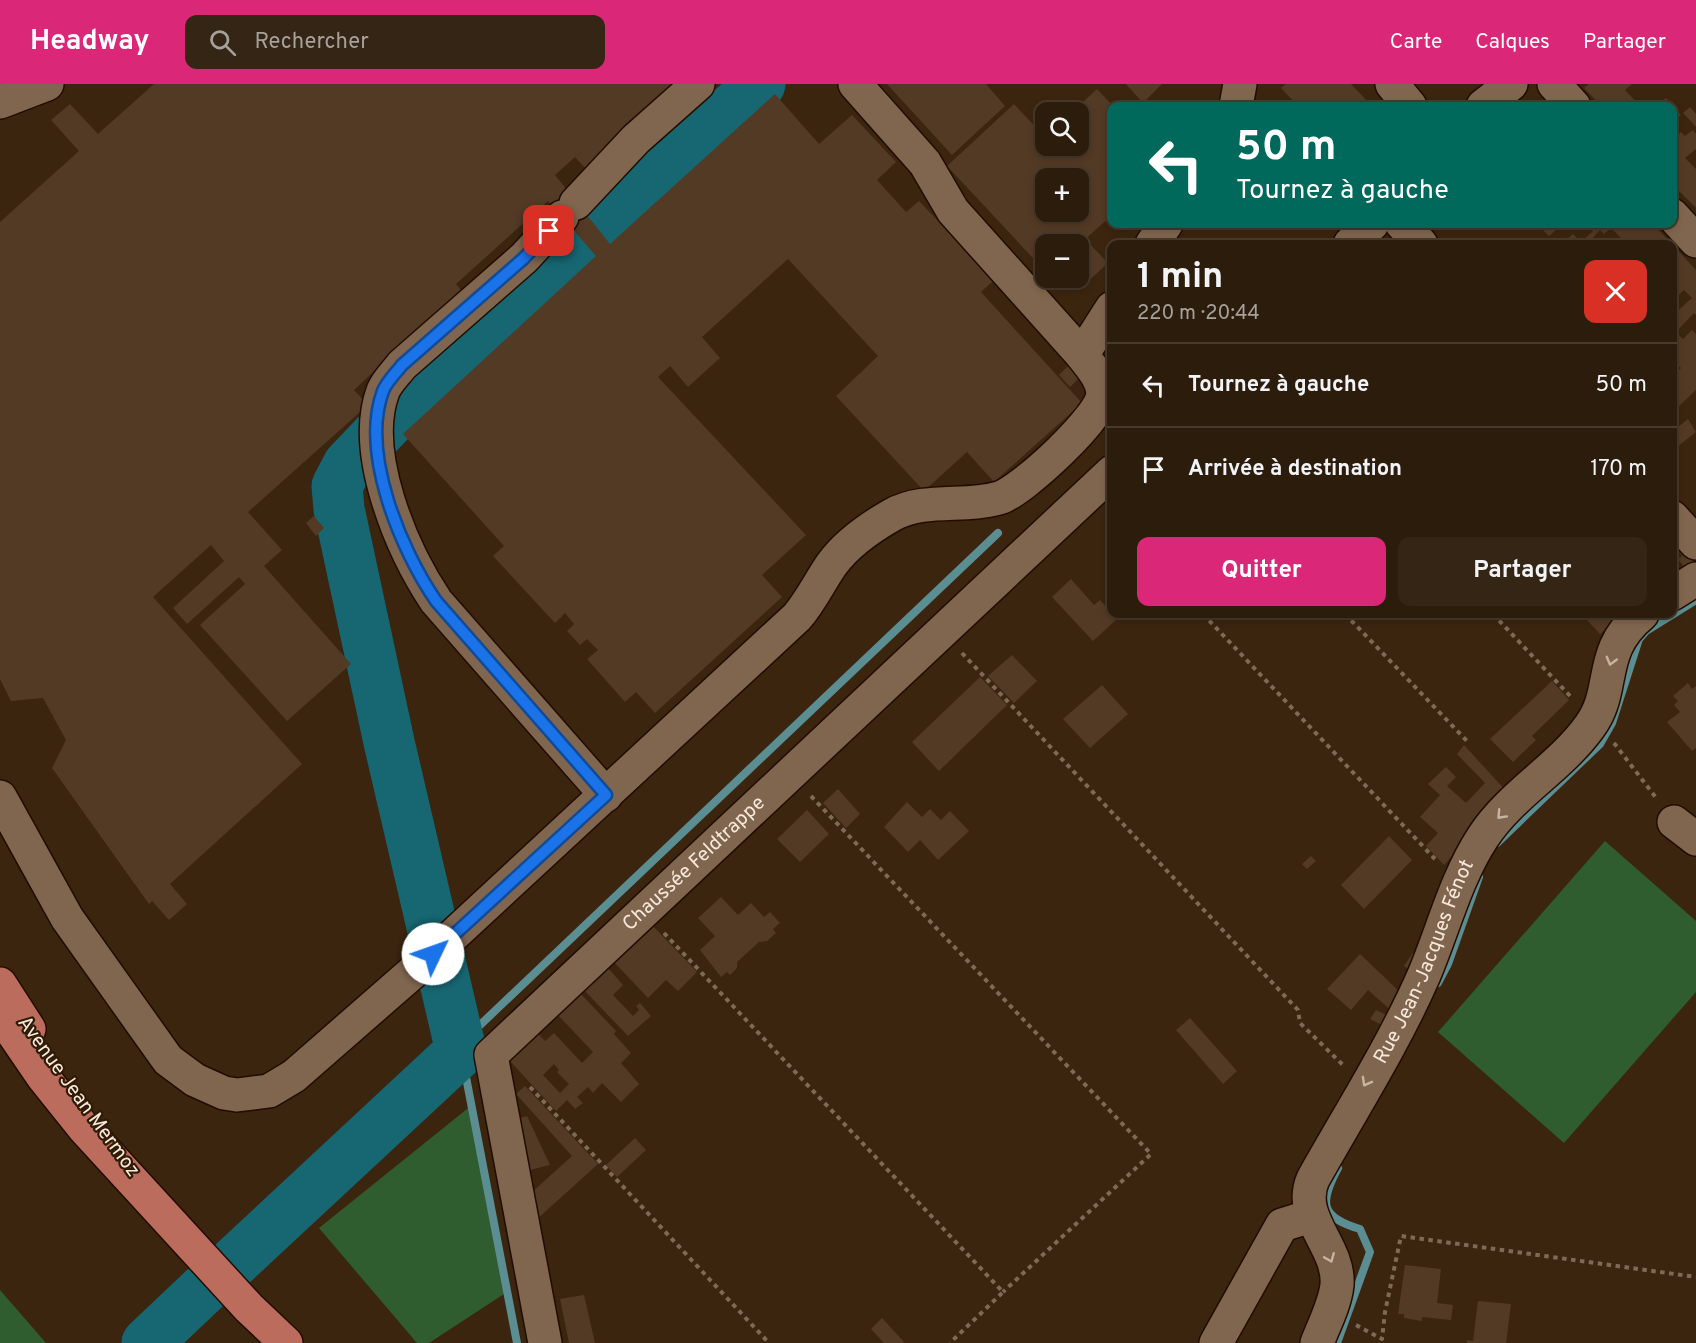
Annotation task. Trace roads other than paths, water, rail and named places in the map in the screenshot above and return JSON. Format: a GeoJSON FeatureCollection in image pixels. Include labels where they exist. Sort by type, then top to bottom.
{"type":"FeatureCollection","features":[{"type":"Feature","properties":{"kind":"main road","name":"Avenue Jean Mermoz"},"geometry":{"type":"LineString","coordinates":[[0,984],[52,1064],[159,1208]]}},
{"type":"Feature","properties":{"kind":"main road","name":"Avenue Jean Mermoz"},"geometry":{"type":"LineString","coordinates":[[0,1014],[61,1101],[249,1308],[286,1343]]}},
{"type":"Feature","properties":{"kind":"street"},"geometry":{"type":"LineString","coordinates":[[606,795],[436,601],[403,544],[383,476],[377,428],[384,388],[402,365],[524,258],[636,140],[698,84]]}},
{"type":"Feature","properties":{"kind":"street"},"geometry":{"type":"LineString","coordinates":[[0,797],[58,904],[156,1047],[181,1071],[224,1093],[254,1094],[269,1091],[282,1085],[459,931],[797,617],[842,552],[879,524],[904,509],[999,498],[1027,482],[1091,418],[1101,403],[1101,384],[1082,355],[953,211],[938,190],[925,163],[855,84]]}},
{"type":"Feature","properties":{"kind":"street"},"geometry":{"type":"LineString","coordinates":[[1237,102],[1240,84]]}},
{"type":"Feature","properties":{"kind":"street"},"geometry":{"type":"LineString","coordinates":[[1392,84],[1407,102]]}},
{"type":"Feature","properties":{"kind":"street"},"geometry":{"type":"LineString","coordinates":[[1554,84],[1570,102]]}},
{"type":"Feature","properties":{"kind":"street"},"geometry":{"type":"LineString","coordinates":[[0,102],[43,85]]}},
{"type":"Feature","properties":{"kind":"street"},"geometry":{"type":"LineString","coordinates":[[1677,220],[1696,241]]}},
{"type":"Feature","properties":{"kind":"street"},"geometry":{"type":"LineString","coordinates":[[1354,240],[1368,228]]}},
{"type":"Feature","properties":{"kind":"street"},"geometry":{"type":"LineString","coordinates":[[1406,228],[1417,240]]}},
{"type":"Feature","properties":{"kind":"street"},"geometry":{"type":"LineString","coordinates":[[1082,355],[1107,316]]}},
{"type":"Feature","properties":{"kind":"street","name":"Chaussée Feldtrappe"},"geometry":{"type":"LineString","coordinates":[[545,1343],[491,1055],[642,910],[1107,477]]}},
{"type":"Feature","properties":{"kind":"street"},"geometry":{"type":"LineString","coordinates":[[1677,522],[1696,543]]}},
{"type":"Feature","properties":{"kind":"street"},"geometry":{"type":"LineString","coordinates":[[1677,591],[1696,579]]}},
{"type":"Feature","properties":{"kind":"street","name":"Rue Jean-Jacques Fénot"},"geometry":{"type":"LineString","coordinates":[[1317,1343],[1337,1284],[1332,1261],[1311,1215],[1307,1195],[1309,1188],[1423,976],[1475,851],[1492,825],[1584,735],[1594,720],[1616,644],[1637,618]]}},
{"type":"Feature","properties":{"kind":"street"},"geometry":{"type":"LineString","coordinates":[[1216,1343],[1281,1225],[1311,1215]]}},
{"type":"Feature","properties":{"kind":"waterway"},"geometry":{"type":"LineString","coordinates":[[230,1266],[461,1051],[389,742],[339,509],[337,486],[348,465],[445,363],[760,84]]}},
{"type":"Feature","properties":{"kind":"waterway"},"geometry":{"type":"LineString","coordinates":[[517,1343],[461,1051],[479,1026],[998,533]]}},
{"type":"Feature","properties":{"kind":"waterway"},"geometry":{"type":"LineString","coordinates":[[1677,612],[1696,600]]}},
{"type":"Feature","properties":{"kind":"waterway"},"geometry":{"type":"LineString","coordinates":[[1497,843],[1600,744],[1612,723],[1639,639],[1646,631],[1667,618]]}},
{"type":"Feature","properties":{"kind":"waterway"},"geometry":{"type":"LineString","coordinates":[[1438,983],[1448,964],[1479,877]]}},
{"type":"Feature","properties":{"kind":"waterway"},"geometry":{"type":"LineString","coordinates":[[1337,1343],[1370,1252],[1360,1229],[1337,1219],[1330,1214],[1327,1207],[1328,1191],[1338,1168]]}},
{"type":"Feature","properties":{"kind":"waterway"},"geometry":{"type":"LineString","coordinates":[[147,1343],[204,1289]]}}]}
